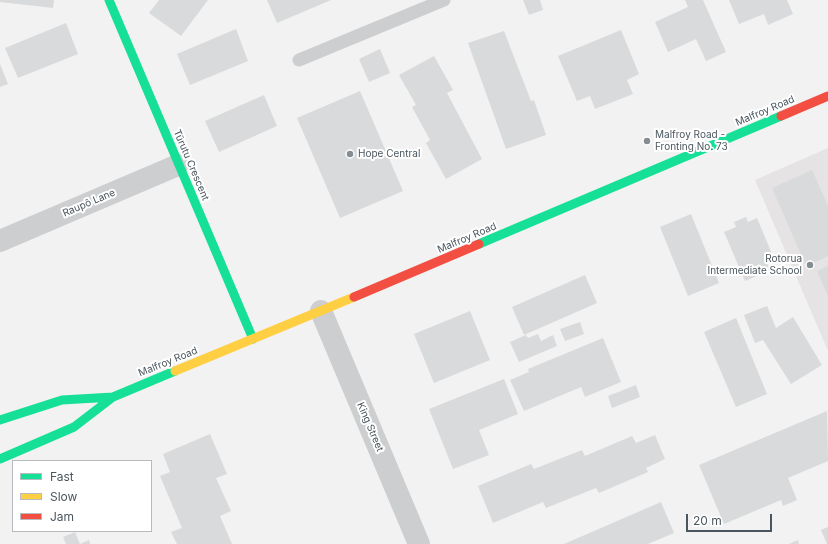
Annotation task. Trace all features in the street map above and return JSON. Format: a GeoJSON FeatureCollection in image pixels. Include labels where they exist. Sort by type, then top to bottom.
{"type":"FeatureCollection","features":[{"type":"Feature","properties":{"kind":"main road","name":"Tūrutu Crescent"},"geometry":{"type":"LineString","coordinates":[[109,0],[253,339]]}},
{"type":"Feature","properties":{"kind":"main road","name":"Malfroy Road"},"geometry":{"type":"LineString","coordinates":[[0,459],[74,427],[113,397],[321,311],[828,96]]}},
{"type":"Feature","properties":{"kind":"main road","name":"Malfroy Road"},"geometry":{"type":"LineString","coordinates":[[0,420],[62,400],[113,397]]}},
{"type":"Feature","properties":{"kind":"street","name":"Raupō Lane"},"geometry":{"type":"LineString","coordinates":[[0,241],[178,165]]}},
{"type":"Feature","properties":{"kind":"street","name":"King Street"},"geometry":{"type":"LineString","coordinates":[[321,311],[419,544]]}},
{"type":"Feature","properties":{"kind":"lane"},"geometry":{"type":"LineString","coordinates":[[299,60],[444,0]]}},
{"type":"Feature","properties":{"kind":"shaded area","name":"Rotorua Intermediate School"},"geometry":{"type":"Polygon","coordinates":[[[828,148],[828,351],[755,180],[828,148]]]}},
{"type":"Feature","properties":{"kind":"building"},"geometry":{"type":"Polygon","coordinates":[[[0,0],[54,0],[53,8],[0,2],[0,0]]]}},
{"type":"Feature","properties":{"kind":"building"},"geometry":{"type":"Polygon","coordinates":[[[159,0],[208,0],[181,36],[149,13],[159,0]]]}},
{"type":"Feature","properties":{"kind":"building"},"geometry":{"type":"Polygon","coordinates":[[[267,0],[331,0],[277,23],[267,0]]]}},
{"type":"Feature","properties":{"kind":"building"},"geometry":{"type":"Polygon","coordinates":[[[523,0],[540,0],[543,10],[529,15],[523,0]]]}},
{"type":"Feature","properties":{"kind":"building"},"geometry":{"type":"Polygon","coordinates":[[[685,0],[703,0],[726,52],[706,61],[696,39],[668,52],[655,22],[688,7],[685,0]]]}},
{"type":"Feature","properties":{"kind":"building"},"geometry":{"type":"Polygon","coordinates":[[[729,0],[787,0],[793,14],[768,25],[764,14],[739,24],[729,0]]]}},
{"type":"Feature","properties":{"kind":"building"},"geometry":{"type":"Polygon","coordinates":[[[66,23],[78,54],[18,78],[5,48],[66,23]]]}},
{"type":"Feature","properties":{"kind":"building"},"geometry":{"type":"Polygon","coordinates":[[[236,29],[248,61],[190,85],[177,54],[236,29]]]}},
{"type":"Feature","properties":{"kind":"building"},"geometry":{"type":"Polygon","coordinates":[[[621,30],[639,74],[627,80],[633,94],[595,109],[590,96],[577,101],[558,56],[621,30]]]}},
{"type":"Feature","properties":{"kind":"building"},"geometry":{"type":"Polygon","coordinates":[[[504,31],[531,101],[534,100],[546,135],[506,149],[468,43],[504,31]]]}},
{"type":"Feature","properties":{"kind":"building"},"geometry":{"type":"Polygon","coordinates":[[[380,49],[390,73],[369,82],[359,59],[380,49]]]}},
{"type":"Feature","properties":{"kind":"building"},"geometry":{"type":"Polygon","coordinates":[[[434,56],[453,90],[447,93],[482,159],[446,179],[426,143],[430,140],[412,107],[416,105],[399,75],[434,56]]]}},
{"type":"Feature","properties":{"kind":"building"},"geometry":{"type":"Polygon","coordinates":[[[0,64],[8,84],[0,87],[0,64]]]}},
{"type":"Feature","properties":{"kind":"building","name":"Hope Central"},"geometry":{"type":"Polygon","coordinates":[[[360,91],[403,191],[340,218],[297,118],[360,91]]]}},
{"type":"Feature","properties":{"kind":"building"},"geometry":{"type":"Polygon","coordinates":[[[264,95],[277,126],[219,152],[205,121],[264,95]]]}},
{"type":"Feature","properties":{"kind":"building"},"geometry":{"type":"Polygon","coordinates":[[[812,170],[828,206],[828,256],[806,266],[772,188],[812,170]]]}},
{"type":"Feature","properties":{"kind":"building"},"geometry":{"type":"Polygon","coordinates":[[[691,214],[719,283],[688,296],[660,227],[691,214]]]}},
{"type":"Feature","properties":{"kind":"building"},"geometry":{"type":"Polygon","coordinates":[[[746,217],[748,222],[757,218],[772,254],[764,257],[770,270],[745,281],[724,232],[736,227],[734,222],[746,217]]]}},
{"type":"Feature","properties":{"kind":"building"},"geometry":{"type":"Polygon","coordinates":[[[828,266],[828,296],[817,271],[828,266]]]}},
{"type":"Feature","properties":{"kind":"building"},"geometry":{"type":"Polygon","coordinates":[[[585,275],[597,303],[524,335],[512,307],[585,275]]]}},
{"type":"Feature","properties":{"kind":"building"},"geometry":{"type":"Polygon","coordinates":[[[767,306],[776,328],[793,317],[822,365],[791,384],[763,340],[755,343],[744,315],[767,306]]]}},
{"type":"Feature","properties":{"kind":"building"},"geometry":{"type":"Polygon","coordinates":[[[470,311],[490,360],[434,383],[414,334],[470,311]]]}},
{"type":"Feature","properties":{"kind":"building"},"geometry":{"type":"Polygon","coordinates":[[[736,318],[767,394],[736,407],[704,332],[736,318]]]}},
{"type":"Feature","properties":{"kind":"building"},"geometry":{"type":"Polygon","coordinates":[[[580,322],[584,334],[565,341],[560,329],[580,322]]]}},
{"type":"Feature","properties":{"kind":"building"},"geometry":{"type":"Polygon","coordinates":[[[538,334],[541,341],[553,335],[557,346],[519,362],[510,342],[526,335],[528,338],[538,334]]]}},
{"type":"Feature","properties":{"kind":"building"},"geometry":{"type":"Polygon","coordinates":[[[603,338],[621,382],[585,397],[581,387],[524,411],[510,380],[529,372],[528,369],[603,338]]]}},
{"type":"Feature","properties":{"kind":"building"},"geometry":{"type":"Polygon","coordinates":[[[504,379],[518,414],[479,430],[489,455],[453,469],[429,409],[504,379]]]}},
{"type":"Feature","properties":{"kind":"building"},"geometry":{"type":"Polygon","coordinates":[[[636,385],[640,397],[612,408],[608,396],[636,385]]]}},
{"type":"Feature","properties":{"kind":"building"},"geometry":{"type":"Polygon","coordinates":[[[827,411],[828,461],[788,478],[797,500],[783,506],[781,500],[724,524],[699,465],[827,411]]]}},
{"type":"Feature","properties":{"kind":"building"},"geometry":{"type":"Polygon","coordinates":[[[210,434],[227,474],[216,478],[231,511],[220,516],[232,544],[177,544],[171,532],[182,528],[160,476],[170,472],[163,454],[210,434]]]}},
{"type":"Feature","properties":{"kind":"building"},"geometry":{"type":"Polygon","coordinates":[[[655,435],[665,459],[646,468],[648,472],[599,493],[596,488],[546,508],[543,502],[493,523],[478,486],[531,464],[534,469],[582,450],[585,456],[632,436],[636,443],[655,435]]]}},
{"type":"Feature","properties":{"kind":"building"},"geometry":{"type":"Polygon","coordinates":[[[661,502],[674,533],[648,544],[564,544],[661,502]]]}},
{"type":"Feature","properties":{"kind":"building"},"geometry":{"type":"Polygon","coordinates":[[[828,527],[828,544],[827,544],[821,530],[828,527]]]}},
{"type":"Feature","properties":{"kind":"building"},"geometry":{"type":"Polygon","coordinates":[[[75,532],[80,544],[66,544],[63,537],[75,532]]]}},
{"type":"Feature","properties":{"kind":"building"},"geometry":{"type":"Polygon","coordinates":[[[89,540],[90,544],[80,544],[89,540]]]}},
{"type":"Feature","properties":{"kind":"building"},"geometry":{"type":"Polygon","coordinates":[[[798,540],[799,544],[789,544],[798,540]]]}},
{"type":"Feature","properties":{"kind":"traffic: fast"},"geometry":{"type":"LineString","coordinates":[[109,0],[253,339]]}},
{"type":"Feature","properties":{"kind":"traffic: fast"},"geometry":{"type":"LineString","coordinates":[[479,244],[781,116]]}},
{"type":"Feature","properties":{"kind":"traffic: fast"},"geometry":{"type":"LineString","coordinates":[[0,459],[74,427],[113,397],[175,371]]}},
{"type":"Feature","properties":{"kind":"traffic: fast"},"geometry":{"type":"LineString","coordinates":[[0,420],[62,400],[113,397]]}},
{"type":"Feature","properties":{"kind":"traffic: slow"},"geometry":{"type":"LineString","coordinates":[[175,371],[354,297]]}},
{"type":"Feature","properties":{"kind":"traffic: jam"},"geometry":{"type":"LineString","coordinates":[[781,116],[828,96]]}},
{"type":"Feature","properties":{"kind":"traffic: jam"},"geometry":{"type":"LineString","coordinates":[[354,297],[479,244]]}},
{"type":"Feature","properties":{"kind":"place","name":"Malfroy Road - Fronting No. 73"},"geometry":{"type":"Point","coordinates":[647,141]}},
{"type":"Feature","properties":{"kind":"place","name":"Hope Central"},"geometry":{"type":"Point","coordinates":[350,154]}},
{"type":"Feature","properties":{"kind":"place","name":"Rotorua Intermediate School"},"geometry":{"type":"Point","coordinates":[810,265]}}]}
